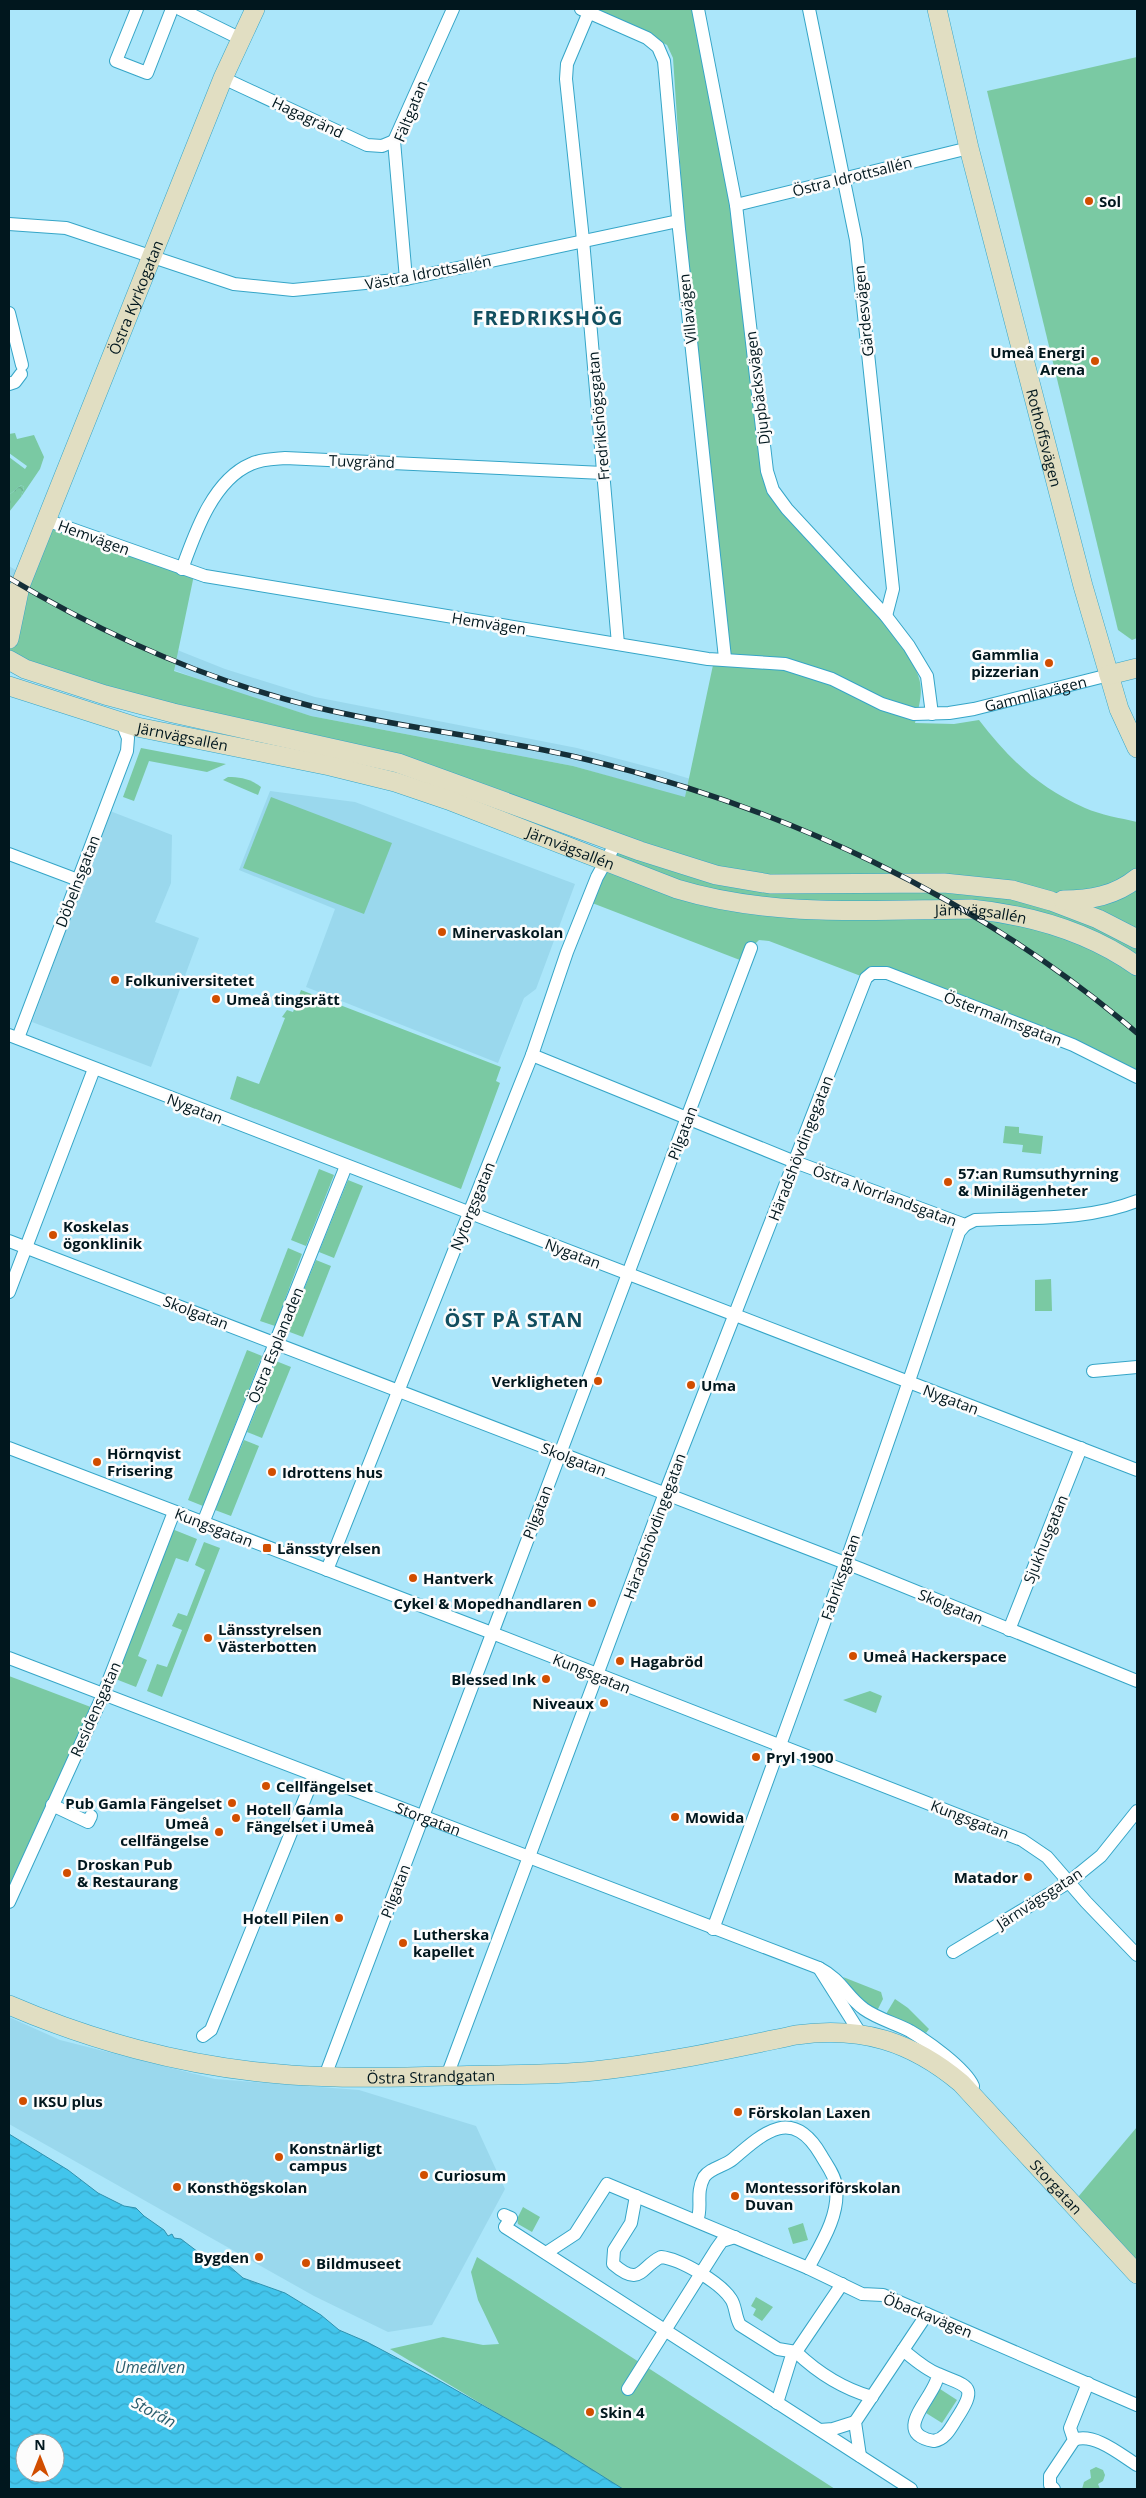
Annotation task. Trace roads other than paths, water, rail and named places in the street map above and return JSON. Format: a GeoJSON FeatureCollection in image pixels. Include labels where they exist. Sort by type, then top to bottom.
{"type":"FeatureCollection","features":[{"type":"Feature","properties":{"kind":"street"},"geometry":{"type":"LineString","coordinates":[[137,9],[116,61],[147,73],[172,9]]}},
{"type":"Feature","properties":{"kind":"street"},"geometry":{"type":"LineString","coordinates":[[180,9],[241,39]]}},
{"type":"Feature","properties":{"kind":"street","name":"Östra Kyrkogatan"},"geometry":{"type":"LineString","coordinates":[[9,604],[46,520],[150,255],[223,78],[255,9]]}},
{"type":"Feature","properties":{"kind":"street","name":"Fältgatan"},"geometry":{"type":"LineString","coordinates":[[406,279],[394,142],[454,9]]}},
{"type":"Feature","properties":{"kind":"street","name":"Djupbäcksvägen"},"geometry":{"type":"LineString","coordinates":[[698,9],[736,205],[767,471],[773,490],[787,509],[886,616],[923,667],[927,676],[932,714]]}},
{"type":"Feature","properties":{"kind":"street","name":"Gärdesvägen"},"geometry":{"type":"LineString","coordinates":[[809,9],[856,240],[893,589],[886,616]]}},
{"type":"Feature","properties":{"kind":"street","name":"Rothoffsvägen"},"geometry":{"type":"LineString","coordinates":[[937,9],[969,148],[1083,586],[1119,709],[1137,748]]}},
{"type":"Feature","properties":{"kind":"street","name":"Villavägen"},"geometry":{"type":"LineString","coordinates":[[585,10],[647,38],[658,47],[664,61],[678,220],[725,658]]}},
{"type":"Feature","properties":{"kind":"street","name":"Fredrikshögsgatan"},"geometry":{"type":"LineString","coordinates":[[585,10],[567,64],[566,79],[583,240],[618,644]]}},
{"type":"Feature","properties":{"kind":"street","name":"Hagagränd"},"geometry":{"type":"LineString","coordinates":[[223,78],[367,145],[382,146],[394,142]]}},
{"type":"Feature","properties":{"kind":"street","name":"Östra Idrottsallén"},"geometry":{"type":"LineString","coordinates":[[736,205],[969,148]]}},
{"type":"Feature","properties":{"kind":"street","name":"Västra Idrottsallén"},"geometry":{"type":"LineString","coordinates":[[9,224],[66,228],[234,284],[278,290],[345,286],[406,279],[678,220]]}},
{"type":"Feature","properties":{"kind":"street"},"geometry":{"type":"LineString","coordinates":[[9,312],[22,370],[15,382],[9,384]]}},
{"type":"Feature","properties":{"kind":"street","name":"Tuvgränd"},"geometry":{"type":"LineString","coordinates":[[182,569],[209,506],[220,488],[231,476],[252,463],[285,458],[603,473]]}},
{"type":"Feature","properties":{"kind":"street","name":"Hemvägen"},"geometry":{"type":"LineString","coordinates":[[46,520],[205,576],[708,659],[725,658],[785,664],[832,679],[882,704],[903,712],[932,714]]}},
{"type":"Feature","properties":{"kind":"street","name":"Östra Kyrkogatan"},"geometry":{"type":"LineString","coordinates":[[9,639],[14,590]]}},
{"type":"Feature","properties":{"kind":"street","name":"Järnvägsallén"},"geometry":{"type":"LineString","coordinates":[[9,660],[26,669],[105,695],[174,713],[398,763],[682,866],[743,881],[805,885],[944,882],[974,884],[1012,890],[1051,900],[1135,932]]}},
{"type":"Feature","properties":{"kind":"street","name":"Gammliavägen"},"geometry":{"type":"LineString","coordinates":[[932,714],[974,709],[1137,668]]}},
{"type":"Feature","properties":{"kind":"street","name":"Järnvägsallén"},"geometry":{"type":"LineString","coordinates":[[9,686],[122,723],[330,766],[395,782],[448,800],[607,863],[694,894],[757,907],[811,911],[971,909],[999,912],[1050,924],[1121,954],[1137,966]]}},
{"type":"Feature","properties":{"kind":"street","name":"Döbelnsgatan"},"geometry":{"type":"LineString","coordinates":[[13,1036],[78,880],[129,745],[122,723]]}},
{"type":"Feature","properties":{"kind":"street","name":"Nytorgsgatan"},"geometry":{"type":"LineString","coordinates":[[327,1570],[532,1055],[567,952],[597,877],[607,863],[616,843]]}},
{"type":"Feature","properties":{"kind":"street"},"geometry":{"type":"LineString","coordinates":[[9,854],[78,880]]}},
{"type":"Feature","properties":{"kind":"street"},"geometry":{"type":"LineString","coordinates":[[1051,900],[1086,900],[1100,897],[1118,890],[1137,878]]}},
{"type":"Feature","properties":{"kind":"street"},"geometry":{"type":"LineString","coordinates":[[1121,954],[1135,932]]}},
{"type":"Feature","properties":{"kind":"street","name":"Pilgatan"},"geometry":{"type":"LineString","coordinates":[[325,2076],[751,948]]}},
{"type":"Feature","properties":{"kind":"street","name":"Östermalmsgatan"},"geometry":{"type":"LineString","coordinates":[[866,978],[872,973],[887,973],[1073,1045],[1137,1077]]}},
{"type":"Feature","properties":{"kind":"street","name":"Häradshövdingegatan"},"geometry":{"type":"LineString","coordinates":[[447,2076],[665,1493],[866,978]]}},
{"type":"Feature","properties":{"kind":"street","name":"Nygatan"},"geometry":{"type":"LineString","coordinates":[[13,1036],[469,1214],[1137,1470]]}},
{"type":"Feature","properties":{"kind":"street","name":"Östra Norrlandsgatan"},"geometry":{"type":"LineString","coordinates":[[532,1055],[795,1162],[965,1224],[974,1220],[1091,1215],[1115,1210],[1137,1201]]}},
{"type":"Feature","properties":{"kind":"street"},"geometry":{"type":"LineString","coordinates":[[9,1292],[94,1069]]}},
{"type":"Feature","properties":{"kind":"street","name":"Östra Esplanaden"},"geometry":{"type":"LineString","coordinates":[[203,1523],[346,1166]]}},
{"type":"Feature","properties":{"kind":"street","name":"Fabriksgatan"},"geometry":{"type":"LineString","coordinates":[[713,1929],[909,1383],[959,1232],[965,1224]]}},
{"type":"Feature","properties":{"kind":"street","name":"Skolgatan"},"geometry":{"type":"LineString","coordinates":[[9,1241],[845,1563],[1137,1681]]}},
{"type":"Feature","properties":{"kind":"street"},"geometry":{"type":"LineString","coordinates":[[1093,1371],[1137,1367]]}},
{"type":"Feature","properties":{"kind":"street","name":"Kungsgatan"},"geometry":{"type":"LineString","coordinates":[[9,1448],[492,1633],[1022,1840],[1047,1857],[1137,1955]]}},
{"type":"Feature","properties":{"kind":"street","name":"Sjukhusgatan"},"geometry":{"type":"LineString","coordinates":[[1008,1630],[1081,1448]]}},
{"type":"Feature","properties":{"kind":"street","name":"Residensgatan"},"geometry":{"type":"LineString","coordinates":[[9,1902],[103,1695],[174,1512]]}},
{"type":"Feature","properties":{"kind":"street","name":"Storgatan"},"geometry":{"type":"LineString","coordinates":[[9,1658],[819,1968],[834,1976],[858,2004],[866,2010],[910,2031],[948,2059],[973,2084],[976,2098]]}},
{"type":"Feature","properties":{"kind":"street"},"geometry":{"type":"LineString","coordinates":[[204,2036],[211,2030],[314,1776]]}},
{"type":"Feature","properties":{"kind":"street"},"geometry":{"type":"LineString","coordinates":[[52,1805],[88,1822],[91,1816]]}},
{"type":"Feature","properties":{"kind":"street","name":"Järnvägsgatan"},"geometry":{"type":"LineString","coordinates":[[953,1952],[1069,1882],[1101,1856],[1137,1812]]}},
{"type":"Feature","properties":{"kind":"street"},"geometry":{"type":"LineString","coordinates":[[819,1968],[860,2033]]}},
{"type":"Feature","properties":{"kind":"street","name":"Östra Strandgatan"},"geometry":{"type":"LineString","coordinates":[[9,2005],[103,2039],[209,2066],[269,2073],[370,2078],[522,2076],[594,2071],[669,2061],[796,2035],[830,2032],[860,2033]]}},
{"type":"Feature","properties":{"kind":"street","name":"Storgatan"},"geometry":{"type":"LineString","coordinates":[[860,2033],[896,2043],[922,2055],[947,2072],[976,2098],[1137,2274]]}},
{"type":"Feature","properties":{"kind":"street"},"geometry":{"type":"LineString","coordinates":[[697,2222],[700,2212],[698,2195],[706,2175],[729,2162],[763,2134],[784,2127],[797,2129],[813,2140],[836,2186],[832,2220],[808,2268]]}},
{"type":"Feature","properties":{"kind":"street","name":"Öbackavägen"},"geometry":{"type":"LineString","coordinates":[[546,2253],[575,2234],[607,2184],[808,2268],[862,2294],[883,2294],[1137,2405]]}},
{"type":"Feature","properties":{"kind":"street"},"geometry":{"type":"LineString","coordinates":[[636,2196],[634,2215],[614,2250],[613,2264],[621,2271],[633,2275],[641,2273],[656,2259],[667,2258],[701,2274],[732,2299],[740,2324],[778,2349],[796,2352],[845,2387],[872,2397]]}},
{"type":"Feature","properties":{"kind":"street"},"geometry":{"type":"LineString","coordinates":[[504,2215],[510,2218],[505,2227],[911,2489]]}},
{"type":"Feature","properties":{"kind":"street"},"geometry":{"type":"LineString","coordinates":[[628,2389],[722,2241],[735,2237]]}},
{"type":"Feature","properties":{"kind":"street"},"geometry":{"type":"LineString","coordinates":[[777,2402],[791,2358],[842,2284]]}},
{"type":"Feature","properties":{"kind":"street"},"geometry":{"type":"LineString","coordinates":[[820,2430],[833,2430],[855,2422],[927,2314]]}},
{"type":"Feature","properties":{"kind":"street"},"geometry":{"type":"LineString","coordinates":[[903,2350],[917,2362],[938,2374],[961,2383],[968,2390],[969,2396],[944,2437],[934,2442],[920,2436],[914,2426],[914,2419],[936,2384],[938,2374]]}},
{"type":"Feature","properties":{"kind":"street"},"geometry":{"type":"LineString","coordinates":[[1074,2440],[1070,2428],[1088,2383]]}},
{"type":"Feature","properties":{"kind":"street"},"geometry":{"type":"LineString","coordinates":[[855,2422],[860,2456]]}},
{"type":"Feature","properties":{"kind":"street"},"geometry":{"type":"LineString","coordinates":[[1054,2489],[1050,2485],[1050,2476],[1074,2440],[1086,2438],[1126,2456],[1137,2465]]}},
{"type":"Feature","properties":{"kind":"water","name":"Umeälven"},"geometry":{"type":"Polygon","coordinates":[[[9,2134],[68,2170],[98,2193],[124,2206],[136,2208],[164,2230],[168,2236],[172,2234],[174,2238],[181,2239],[202,2255],[220,2258],[243,2278],[285,2293],[321,2315],[339,2330],[367,2342],[431,2376],[553,2445],[623,2489],[9,2489],[9,2134]]]}},
{"type":"Feature","properties":{"kind":"railway"},"geometry":{"type":"LineString","coordinates":[[9,578],[119,637],[196,670],[235,684],[315,707],[347,714],[576,757],[652,777],[727,801],[801,830],[873,862],[943,899],[1011,939],[1076,984],[1137,1033]]}},
{"type":"Feature","properties":{"kind":"place","name":"Sol"},"geometry":{"type":"Point","coordinates":[1089,201]}},
{"type":"Feature","properties":{"kind":"place","name":"Umeå Energi Arena"},"geometry":{"type":"Point","coordinates":[1095,361]}},
{"type":"Feature","properties":{"kind":"place","name":"Gammlia pizzerian"},"geometry":{"type":"Point","coordinates":[1049,663]}},
{"type":"Feature","properties":{"kind":"place","name":"Minervaskolan"},"geometry":{"type":"Point","coordinates":[442,932]}},
{"type":"Feature","properties":{"kind":"place","name":"Folkuniversitetet"},"geometry":{"type":"Point","coordinates":[115,980]}},
{"type":"Feature","properties":{"kind":"place","name":"Umeå tingsrätt"},"geometry":{"type":"Point","coordinates":[216,999]}},
{"type":"Feature","properties":{"kind":"place","name":"57:an Rumsuthyrning & Minilägenheter"},"geometry":{"type":"Point","coordinates":[948,1182]}},
{"type":"Feature","properties":{"kind":"place","name":"Koskelas ögonklinik"},"geometry":{"type":"Point","coordinates":[53,1235]}},
{"type":"Feature","properties":{"kind":"place","name":"Verkligheten"},"geometry":{"type":"Point","coordinates":[598,1381]}},
{"type":"Feature","properties":{"kind":"place","name":"Uma"},"geometry":{"type":"Point","coordinates":[691,1385]}},
{"type":"Feature","properties":{"kind":"place","name":"Hörnqvist Frisering"},"geometry":{"type":"Point","coordinates":[97,1462]}},
{"type":"Feature","properties":{"kind":"place","name":"Idrottens hus"},"geometry":{"type":"Point","coordinates":[272,1472]}},
{"type":"Feature","properties":{"kind":"place","name":"Länsstyrelsen"},"geometry":{"type":"Point","coordinates":[267,1548]}},
{"type":"Feature","properties":{"kind":"place","name":"Hantverk"},"geometry":{"type":"Point","coordinates":[413,1578]}},
{"type":"Feature","properties":{"kind":"place","name":"Cykel & Mopedhandlaren"},"geometry":{"type":"Point","coordinates":[592,1603]}},
{"type":"Feature","properties":{"kind":"place","name":"Länsstyrelsen Västerbotten"},"geometry":{"type":"Point","coordinates":[208,1638]}},
{"type":"Feature","properties":{"kind":"place","name":"Umeå Hackerspace"},"geometry":{"type":"Point","coordinates":[853,1656]}},
{"type":"Feature","properties":{"kind":"place","name":"Hagabröd"},"geometry":{"type":"Point","coordinates":[620,1661]}},
{"type":"Feature","properties":{"kind":"place","name":"Blessed Ink"},"geometry":{"type":"Point","coordinates":[546,1679]}},
{"type":"Feature","properties":{"kind":"place","name":"Niveaux"},"geometry":{"type":"Point","coordinates":[604,1703]}},
{"type":"Feature","properties":{"kind":"place","name":"Pryl 1900"},"geometry":{"type":"Point","coordinates":[756,1757]}},
{"type":"Feature","properties":{"kind":"place","name":"Cellfängelset"},"geometry":{"type":"Point","coordinates":[266,1786]}},
{"type":"Feature","properties":{"kind":"place","name":"Pub Gamla Fängelset"},"geometry":{"type":"Point","coordinates":[232,1803]}},
{"type":"Feature","properties":{"kind":"place","name":"Mowida"},"geometry":{"type":"Point","coordinates":[675,1817]}},
{"type":"Feature","properties":{"kind":"place","name":"Hotell Gamla Fängelset i Umeå"},"geometry":{"type":"Point","coordinates":[236,1818]}},
{"type":"Feature","properties":{"kind":"place","name":"Umeå cellfängelse"},"geometry":{"type":"Point","coordinates":[219,1832]}},
{"type":"Feature","properties":{"kind":"place","name":"Droskan Pub & Restaurang"},"geometry":{"type":"Point","coordinates":[67,1873]}},
{"type":"Feature","properties":{"kind":"place","name":"Matador"},"geometry":{"type":"Point","coordinates":[1028,1877]}},
{"type":"Feature","properties":{"kind":"place","name":"Hotell Pilen"},"geometry":{"type":"Point","coordinates":[339,1918]}},
{"type":"Feature","properties":{"kind":"place","name":"Lutherska kapellet"},"geometry":{"type":"Point","coordinates":[403,1943]}},
{"type":"Feature","properties":{"kind":"place","name":"IKSU plus"},"geometry":{"type":"Point","coordinates":[23,2101]}},
{"type":"Feature","properties":{"kind":"place","name":"Förskolan Laxen"},"geometry":{"type":"Point","coordinates":[738,2112]}},
{"type":"Feature","properties":{"kind":"place","name":"Konstnärligt campus"},"geometry":{"type":"Point","coordinates":[279,2157]}},
{"type":"Feature","properties":{"kind":"place","name":"Curiosum"},"geometry":{"type":"Point","coordinates":[424,2175]}},
{"type":"Feature","properties":{"kind":"place","name":"Konsthögskolan"},"geometry":{"type":"Point","coordinates":[177,2187]}},
{"type":"Feature","properties":{"kind":"place","name":"Montessoriförskolan Duvan"},"geometry":{"type":"Point","coordinates":[735,2196]}},
{"type":"Feature","properties":{"kind":"place","name":"Bygden"},"geometry":{"type":"Point","coordinates":[259,2257]}},
{"type":"Feature","properties":{"kind":"place","name":"Bildmuseet"},"geometry":{"type":"Point","coordinates":[306,2263]}},
{"type":"Feature","properties":{"kind":"place","name":"Skin 4"},"geometry":{"type":"Point","coordinates":[590,2412]}},
{"type":"Feature","properties":{"kind":"district","name":"FREDRIKSHÖG"},"geometry":{"type":"Point","coordinates":[548,317]}},
{"type":"Feature","properties":{"kind":"district","name":"ÖST PÅ STAN"},"geometry":{"type":"Point","coordinates":[514,1319]}},
{"type":"Feature","properties":{"kind":"water label","name":"Storån"},"geometry":{"type":"Point","coordinates":[154,2412]}}]}
